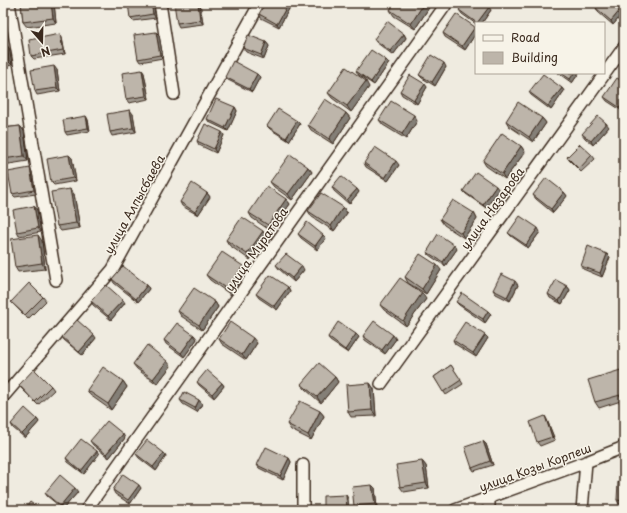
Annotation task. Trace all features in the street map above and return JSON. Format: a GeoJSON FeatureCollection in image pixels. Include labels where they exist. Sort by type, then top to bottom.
{"type":"FeatureCollection","features":[{"type":"Feature","properties":{"kind":"street"},"geometry":{"type":"LineString","coordinates":[[9,3],[56,280]]}},
{"type":"Feature","properties":{"kind":"street"},"geometry":{"type":"LineString","coordinates":[[160,3],[174,94]]}},
{"type":"Feature","properties":{"kind":"street","name":"улица Алпысбаева"},"geometry":{"type":"LineString","coordinates":[[3,397],[113,269],[260,3]]}},
{"type":"Feature","properties":{"kind":"street","name":"улица Муратова"},"geometry":{"type":"LineString","coordinates":[[86,510],[447,3]]}},
{"type":"Feature","properties":{"kind":"street","name":"улица Назарова"},"geometry":{"type":"LineString","coordinates":[[605,73],[624,47]]}},
{"type":"Feature","properties":{"kind":"street","name":"улица Назарова"},"geometry":{"type":"LineString","coordinates":[[381,384],[605,74]]}},
{"type":"Feature","properties":{"kind":"street","name":"улица Козы Корпеш"},"geometry":{"type":"LineString","coordinates":[[455,510],[624,447]]}},
{"type":"Feature","properties":{"kind":"street"},"geometry":{"type":"LineString","coordinates":[[582,510],[586,462]]}},
{"type":"Feature","properties":{"kind":"street"},"geometry":{"type":"LineString","coordinates":[[303,465],[303,510]]}},
{"type":"Feature","properties":{"kind":"street"},"geometry":{"type":"LineString","coordinates":[[489,497],[489,510]]}},
{"type":"Feature","properties":{"kind":"building"},"geometry":{"type":"Polygon","coordinates":[[[21,3],[51,3],[53,18],[23,22],[21,3]]]}},
{"type":"Feature","properties":{"kind":"building"},"geometry":{"type":"Polygon","coordinates":[[[128,3],[151,3],[153,14],[130,18],[128,3]]]}},
{"type":"Feature","properties":{"kind":"building"},"geometry":{"type":"Polygon","coordinates":[[[174,3],[198,3],[200,20],[177,23],[174,3]]]}},
{"type":"Feature","properties":{"kind":"building"},"geometry":{"type":"Polygon","coordinates":[[[265,3],[281,3],[287,6],[277,24],[259,14],[265,3]]]}},
{"type":"Feature","properties":{"kind":"building"},"geometry":{"type":"Polygon","coordinates":[[[395,3],[424,3],[411,24],[390,10],[395,3]]]}},
{"type":"Feature","properties":{"kind":"building"},"geometry":{"type":"Polygon","coordinates":[[[464,3],[484,3],[489,7],[478,22],[459,10],[464,3]]]}},
{"type":"Feature","properties":{"kind":"building"},"geometry":{"type":"Polygon","coordinates":[[[600,3],[613,3],[621,9],[611,21],[596,8],[600,3]]]}},
{"type":"Feature","properties":{"kind":"building"},"geometry":{"type":"Polygon","coordinates":[[[456,14],[475,27],[462,46],[443,33],[456,14]]]}},
{"type":"Feature","properties":{"kind":"building"},"geometry":{"type":"Polygon","coordinates":[[[387,21],[404,34],[390,51],[374,39],[387,21]]]}},
{"type":"Feature","properties":{"kind":"building"},"geometry":{"type":"Polygon","coordinates":[[[156,32],[160,55],[138,59],[134,35],[156,32]]]}},
{"type":"Feature","properties":{"kind":"building"},"geometry":{"type":"Polygon","coordinates":[[[60,34],[63,50],[31,56],[29,40],[60,34]]]}},
{"type":"Feature","properties":{"kind":"building"},"geometry":{"type":"Polygon","coordinates":[[[248,35],[266,42],[261,55],[243,48],[248,35]]]}},
{"type":"Feature","properties":{"kind":"building"},"geometry":{"type":"Polygon","coordinates":[[[6,44],[9,62],[3,63],[3,45],[6,44]]]}},
{"type":"Feature","properties":{"kind":"building"},"geometry":{"type":"Polygon","coordinates":[[[371,50],[386,60],[371,82],[356,71],[371,50]]]}},
{"type":"Feature","properties":{"kind":"building"},"geometry":{"type":"Polygon","coordinates":[[[431,55],[444,63],[432,82],[419,75],[431,55]]]}},
{"type":"Feature","properties":{"kind":"building"},"geometry":{"type":"Polygon","coordinates":[[[233,61],[257,74],[249,89],[225,77],[233,61]]]}},
{"type":"Feature","properties":{"kind":"building"},"geometry":{"type":"Polygon","coordinates":[[[54,66],[57,88],[35,91],[31,70],[54,66]]]}},
{"type":"Feature","properties":{"kind":"building"},"geometry":{"type":"Polygon","coordinates":[[[346,67],[366,81],[347,106],[328,93],[346,67]]]}},
{"type":"Feature","properties":{"kind":"building"},"geometry":{"type":"Polygon","coordinates":[[[142,70],[146,96],[126,99],[122,73],[142,70]]]}},
{"type":"Feature","properties":{"kind":"building"},"geometry":{"type":"Polygon","coordinates":[[[543,74],[562,88],[548,106],[529,92],[543,74]]]}},
{"type":"Feature","properties":{"kind":"building"},"geometry":{"type":"Polygon","coordinates":[[[562,74],[573,74],[570,79],[562,74]]]}},
{"type":"Feature","properties":{"kind":"building"},"geometry":{"type":"Polygon","coordinates":[[[410,75],[425,84],[414,100],[400,91],[410,75]]]}},
{"type":"Feature","properties":{"kind":"building"},"geometry":{"type":"Polygon","coordinates":[[[617,78],[624,82],[624,105],[622,109],[604,97],[617,78]]]}},
{"type":"Feature","properties":{"kind":"building"},"geometry":{"type":"Polygon","coordinates":[[[216,99],[235,107],[225,128],[207,119],[216,99]]]}},
{"type":"Feature","properties":{"kind":"building"},"geometry":{"type":"Polygon","coordinates":[[[325,99],[346,113],[329,139],[308,125],[325,99]]]}},
{"type":"Feature","properties":{"kind":"building"},"geometry":{"type":"Polygon","coordinates":[[[391,101],[414,115],[402,134],[379,120],[391,101]]]}},
{"type":"Feature","properties":{"kind":"building"},"geometry":{"type":"Polygon","coordinates":[[[518,102],[542,118],[529,137],[506,121],[518,102]]]}},
{"type":"Feature","properties":{"kind":"building"},"geometry":{"type":"Polygon","coordinates":[[[278,109],[297,121],[286,138],[267,126],[278,109]]]}},
{"type":"Feature","properties":{"kind":"building"},"geometry":{"type":"Polygon","coordinates":[[[130,110],[133,128],[110,132],[107,114],[130,110]]]}},
{"type":"Feature","properties":{"kind":"building"},"geometry":{"type":"Polygon","coordinates":[[[86,116],[88,128],[65,132],[63,120],[86,116]]]}},
{"type":"Feature","properties":{"kind":"building"},"geometry":{"type":"Polygon","coordinates":[[[598,116],[606,123],[591,141],[582,134],[598,116]]]}},
{"type":"Feature","properties":{"kind":"building"},"geometry":{"type":"Polygon","coordinates":[[[205,124],[222,132],[214,149],[197,141],[205,124]]]}},
{"type":"Feature","properties":{"kind":"building"},"geometry":{"type":"Polygon","coordinates":[[[20,126],[24,156],[3,159],[3,128],[20,126]]]}},
{"type":"Feature","properties":{"kind":"building"},"geometry":{"type":"Polygon","coordinates":[[[502,133],[521,146],[502,174],[483,161],[502,133]]]}},
{"type":"Feature","properties":{"kind":"building"},"geometry":{"type":"Polygon","coordinates":[[[580,144],[592,155],[579,169],[567,157],[580,144]]]}},
{"type":"Feature","properties":{"kind":"building"},"geometry":{"type":"Polygon","coordinates":[[[375,147],[396,161],[385,178],[364,163],[375,147]]]}},
{"type":"Feature","properties":{"kind":"building"},"geometry":{"type":"Polygon","coordinates":[[[290,154],[308,167],[288,194],[270,182],[290,154]]]}},
{"type":"Feature","properties":{"kind":"building"},"geometry":{"type":"Polygon","coordinates":[[[69,155],[73,178],[51,182],[47,159],[69,155]]]}},
{"type":"Feature","properties":{"kind":"building"},"geometry":{"type":"Polygon","coordinates":[[[30,168],[34,190],[12,194],[8,172],[30,168]]]}},
{"type":"Feature","properties":{"kind":"building"},"geometry":{"type":"Polygon","coordinates":[[[476,172],[496,186],[483,205],[463,191],[476,172]]]}},
{"type":"Feature","properties":{"kind":"building"},"geometry":{"type":"Polygon","coordinates":[[[341,176],[357,189],[347,200],[332,187],[341,176]]]}},
{"type":"Feature","properties":{"kind":"building"},"geometry":{"type":"Polygon","coordinates":[[[546,178],[564,192],[551,209],[533,195],[546,178]]]}},
{"type":"Feature","properties":{"kind":"building"},"geometry":{"type":"Polygon","coordinates":[[[192,183],[207,193],[195,212],[180,202],[192,183]]]}},
{"type":"Feature","properties":{"kind":"building"},"geometry":{"type":"Polygon","coordinates":[[[267,186],[286,199],[268,225],[249,213],[267,186]]]}},
{"type":"Feature","properties":{"kind":"building"},"geometry":{"type":"Polygon","coordinates":[[[70,189],[76,223],[57,226],[51,192],[70,189]]]}},
{"type":"Feature","properties":{"kind":"building"},"geometry":{"type":"Polygon","coordinates":[[[321,193],[343,207],[331,226],[308,211],[321,193]]]}},
{"type":"Feature","properties":{"kind":"building"},"geometry":{"type":"Polygon","coordinates":[[[453,200],[474,213],[461,233],[440,219],[453,200]]]}},
{"type":"Feature","properties":{"kind":"building"},"geometry":{"type":"Polygon","coordinates":[[[34,206],[38,228],[17,232],[13,210],[34,206]]]}},
{"type":"Feature","properties":{"kind":"building"},"geometry":{"type":"Polygon","coordinates":[[[520,216],[538,228],[526,245],[508,233],[520,216]]]}},
{"type":"Feature","properties":{"kind":"building"},"geometry":{"type":"Polygon","coordinates":[[[242,217],[263,231],[247,254],[226,240],[242,217]]]}},
{"type":"Feature","properties":{"kind":"building"},"geometry":{"type":"Polygon","coordinates":[[[307,222],[323,235],[315,246],[298,234],[307,222]]]}},
{"type":"Feature","properties":{"kind":"building"},"geometry":{"type":"Polygon","coordinates":[[[438,234],[454,245],[443,262],[427,252],[438,234]]]}},
{"type":"Feature","properties":{"kind":"building"},"geometry":{"type":"Polygon","coordinates":[[[38,235],[42,263],[15,267],[11,239],[38,235]]]}},
{"type":"Feature","properties":{"kind":"building"},"geometry":{"type":"Polygon","coordinates":[[[588,246],[607,254],[600,273],[581,266],[588,246]]]}},
{"type":"Feature","properties":{"kind":"building"},"geometry":{"type":"Polygon","coordinates":[[[222,252],[243,266],[227,289],[206,275],[222,252]]]}},
{"type":"Feature","properties":{"kind":"building"},"geometry":{"type":"Polygon","coordinates":[[[286,254],[302,266],[292,278],[276,265],[286,254]]]}},
{"type":"Feature","properties":{"kind":"building"},"geometry":{"type":"Polygon","coordinates":[[[420,254],[437,265],[422,289],[405,277],[420,254]]]}},
{"type":"Feature","properties":{"kind":"building"},"geometry":{"type":"Polygon","coordinates":[[[123,266],[147,285],[136,299],[112,279],[123,266]]]}},
{"type":"Feature","properties":{"kind":"building"},"geometry":{"type":"Polygon","coordinates":[[[501,274],[515,281],[507,297],[493,290],[501,274]]]}},
{"type":"Feature","properties":{"kind":"building"},"geometry":{"type":"Polygon","coordinates":[[[270,275],[288,287],[274,306],[256,294],[270,275]]]}},
{"type":"Feature","properties":{"kind":"building"},"geometry":{"type":"Polygon","coordinates":[[[400,278],[422,293],[403,321],[380,305],[400,278]]]}},
{"type":"Feature","properties":{"kind":"building"},"geometry":{"type":"Polygon","coordinates":[[[556,280],[567,286],[559,301],[548,294],[556,280]]]}},
{"type":"Feature","properties":{"kind":"building"},"geometry":{"type":"Polygon","coordinates":[[[29,283],[43,297],[25,315],[11,302],[29,283]]]}},
{"type":"Feature","properties":{"kind":"building"},"geometry":{"type":"Polygon","coordinates":[[[106,285],[123,300],[108,316],[91,301],[106,285]]]}},
{"type":"Feature","properties":{"kind":"building"},"geometry":{"type":"Polygon","coordinates":[[[194,288],[215,302],[199,325],[178,311],[194,288]]]}},
{"type":"Feature","properties":{"kind":"building"},"geometry":{"type":"Polygon","coordinates":[[[462,293],[488,311],[483,319],[456,302],[462,293]]]}},
{"type":"Feature","properties":{"kind":"building"},"geometry":{"type":"Polygon","coordinates":[[[77,320],[94,335],[79,352],[62,337],[77,320]]]}},
{"type":"Feature","properties":{"kind":"building"},"geometry":{"type":"Polygon","coordinates":[[[374,321],[393,335],[382,350],[363,336],[374,321]]]}},
{"type":"Feature","properties":{"kind":"building"},"geometry":{"type":"Polygon","coordinates":[[[230,322],[253,338],[242,355],[219,339],[230,322]]]}},
{"type":"Feature","properties":{"kind":"building"},"geometry":{"type":"Polygon","coordinates":[[[338,322],[356,334],[345,350],[328,337],[338,322]]]}},
{"type":"Feature","properties":{"kind":"building"},"geometry":{"type":"Polygon","coordinates":[[[465,322],[485,335],[473,353],[453,340],[465,322]]]}},
{"type":"Feature","properties":{"kind":"building"},"geometry":{"type":"Polygon","coordinates":[[[177,323],[194,335],[181,353],[164,340],[177,323]]]}},
{"type":"Feature","properties":{"kind":"building"},"geometry":{"type":"Polygon","coordinates":[[[147,345],[167,361],[153,379],[133,364],[147,345]]]}},
{"type":"Feature","properties":{"kind":"building"},"geometry":{"type":"Polygon","coordinates":[[[319,363],[335,377],[317,397],[301,384],[319,363]]]}},
{"type":"Feature","properties":{"kind":"building"},"geometry":{"type":"Polygon","coordinates":[[[451,365],[461,380],[443,392],[434,377],[451,365]]]}},
{"type":"Feature","properties":{"kind":"building"},"geometry":{"type":"Polygon","coordinates":[[[103,367],[123,381],[108,404],[87,390],[103,367]]]}},
{"type":"Feature","properties":{"kind":"building"},"geometry":{"type":"Polygon","coordinates":[[[34,369],[51,386],[35,402],[19,385],[34,369]]]}},
{"type":"Feature","properties":{"kind":"building"},"geometry":{"type":"Polygon","coordinates":[[[624,369],[624,394],[595,402],[588,380],[624,369]]]}},
{"type":"Feature","properties":{"kind":"building"},"geometry":{"type":"Polygon","coordinates":[[[207,370],[222,383],[212,394],[197,382],[207,370]]]}},
{"type":"Feature","properties":{"kind":"building"},"geometry":{"type":"Polygon","coordinates":[[[370,383],[372,410],[348,412],[346,385],[370,383]]]}},
{"type":"Feature","properties":{"kind":"building"},"geometry":{"type":"Polygon","coordinates":[[[184,392],[199,400],[195,408],[180,400],[184,392]]]}},
{"type":"Feature","properties":{"kind":"building"},"geometry":{"type":"Polygon","coordinates":[[[300,401],[320,411],[308,435],[287,424],[300,401]]]}},
{"type":"Feature","properties":{"kind":"building"},"geometry":{"type":"Polygon","coordinates":[[[25,408],[37,419],[22,434],[11,424],[25,408]]]}},
{"type":"Feature","properties":{"kind":"building"},"geometry":{"type":"Polygon","coordinates":[[[545,416],[552,437],[537,442],[530,422],[545,416]]]}},
{"type":"Feature","properties":{"kind":"building"},"geometry":{"type":"Polygon","coordinates":[[[107,421],[123,434],[106,454],[90,441],[107,421]]]}},
{"type":"Feature","properties":{"kind":"building"},"geometry":{"type":"Polygon","coordinates":[[[81,439],[97,451],[81,471],[66,458],[81,439]]]}},
{"type":"Feature","properties":{"kind":"building"},"geometry":{"type":"Polygon","coordinates":[[[147,440],[164,453],[153,467],[136,454],[147,440]]]}},
{"type":"Feature","properties":{"kind":"building"},"geometry":{"type":"Polygon","coordinates":[[[483,441],[490,461],[472,468],[465,447],[483,441]]]}},
{"type":"Feature","properties":{"kind":"building"},"geometry":{"type":"Polygon","coordinates":[[[266,447],[289,458],[280,476],[257,465],[266,447]]]}},
{"type":"Feature","properties":{"kind":"building"},"geometry":{"type":"Polygon","coordinates":[[[422,461],[426,483],[400,487],[396,465],[422,461]]]}},
{"type":"Feature","properties":{"kind":"building"},"geometry":{"type":"Polygon","coordinates":[[[123,474],[139,485],[128,500],[113,490],[123,474]]]}},
{"type":"Feature","properties":{"kind":"building"},"geometry":{"type":"Polygon","coordinates":[[[60,475],[75,488],[60,506],[45,493],[60,475]]]}},
{"type":"Feature","properties":{"kind":"building"},"geometry":{"type":"Polygon","coordinates":[[[618,482],[624,482],[624,501],[617,500],[618,482]]]}},
{"type":"Feature","properties":{"kind":"building"},"geometry":{"type":"Polygon","coordinates":[[[372,485],[375,504],[354,506],[352,487],[372,485]]]}},
{"type":"Feature","properties":{"kind":"building"},"geometry":{"type":"Polygon","coordinates":[[[346,495],[347,510],[323,510],[323,496],[346,495]]]}},
{"type":"Feature","properties":{"kind":"building"},"geometry":{"type":"Polygon","coordinates":[[[30,502],[41,510],[24,510],[30,502]]]}}]}
